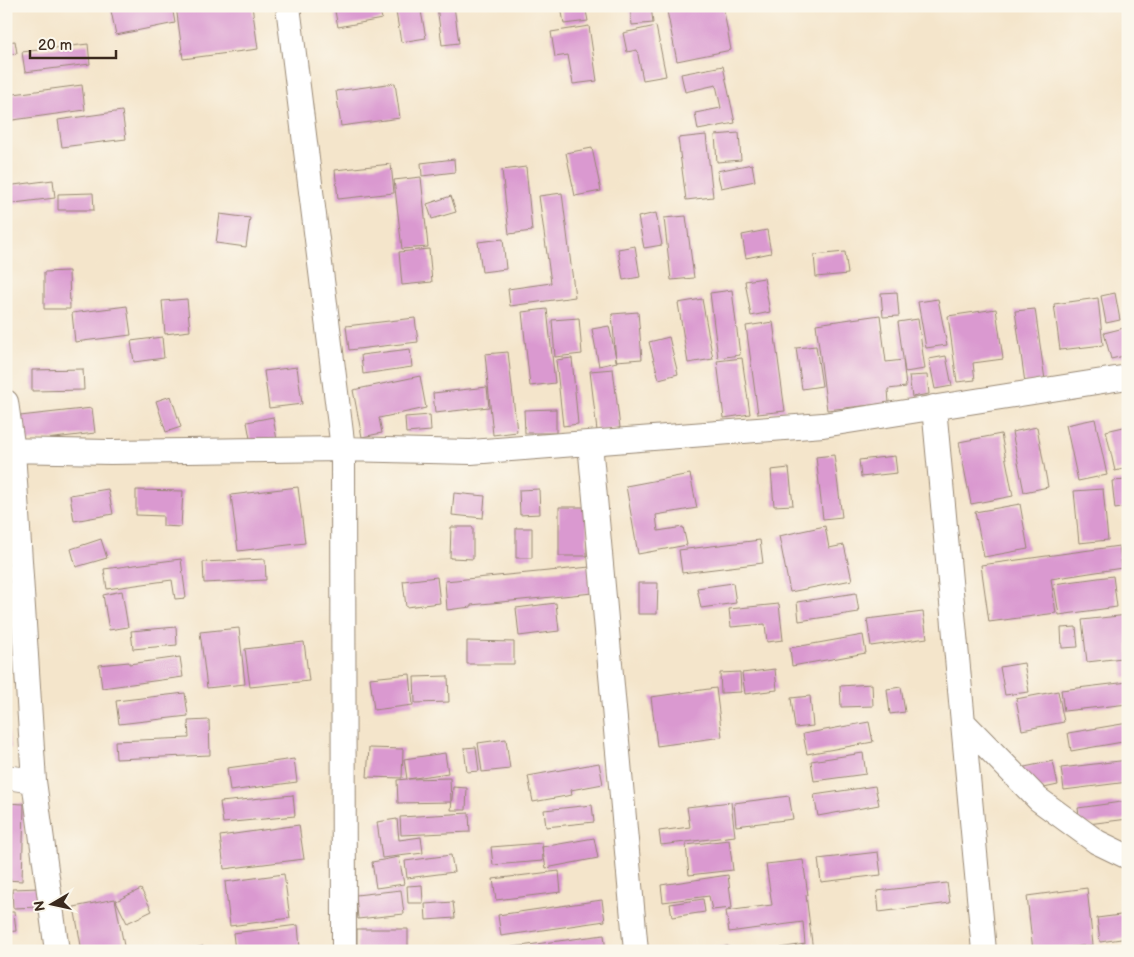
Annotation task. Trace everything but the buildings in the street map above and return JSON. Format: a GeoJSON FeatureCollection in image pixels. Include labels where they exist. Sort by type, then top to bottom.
{"type":"FeatureCollection","features":[{"type":"Feature","properties":{"kind":"street"},"geometry":{"type":"LineString","coordinates":[[288,6],[343,449],[344,951]]}},
{"type":"Feature","properties":{"kind":"street"},"geometry":{"type":"LineString","coordinates":[[9,450],[110,452],[343,449],[471,452],[823,425],[1128,377]]}},
{"type":"Feature","properties":{"kind":"street"},"geometry":{"type":"LineString","coordinates":[[6,402],[34,781],[57,951]]}},
{"type":"Feature","properties":{"kind":"street"},"geometry":{"type":"LineString","coordinates":[[934,408],[984,951]]}},
{"type":"Feature","properties":{"kind":"street"},"geometry":{"type":"LineString","coordinates":[[590,443],[636,951]]}},
{"type":"Feature","properties":{"kind":"street"},"geometry":{"type":"LineString","coordinates":[[963,722],[1038,799],[1096,842],[1128,857]]}},
{"type":"Feature","properties":{"kind":"street"},"geometry":{"type":"LineString","coordinates":[[6,777],[34,781]]}}]}
